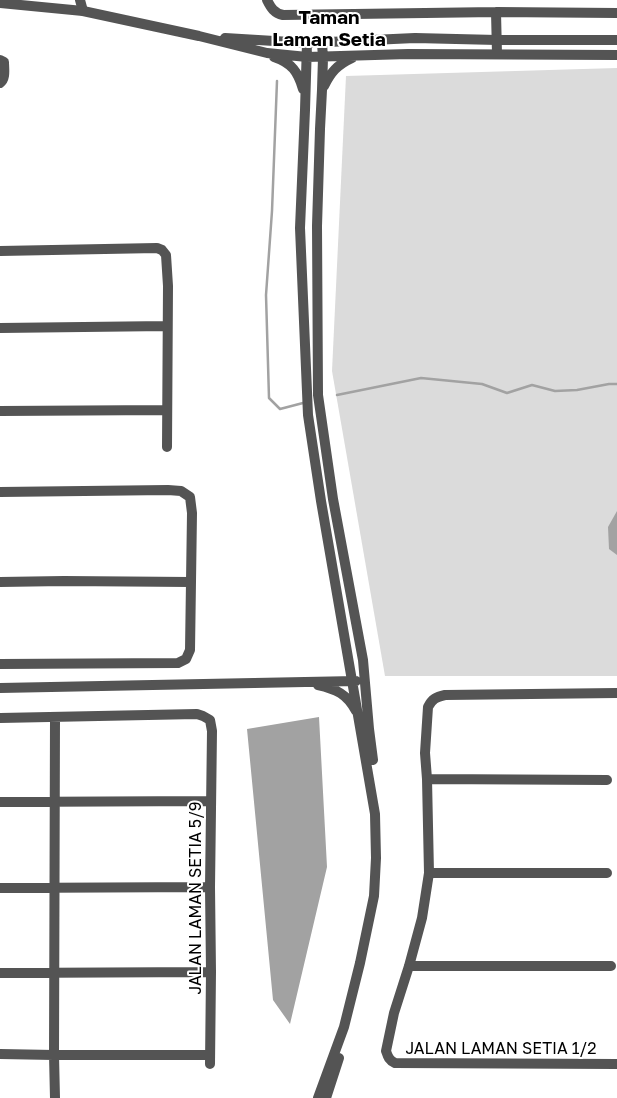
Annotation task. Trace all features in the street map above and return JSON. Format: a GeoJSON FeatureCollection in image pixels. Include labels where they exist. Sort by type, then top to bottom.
{"type":"FeatureCollection","features":[{"type":"Feature","properties":{"kind":"street"},"geometry":{"type":"LineString","coordinates":[[80,0],[83,11]]}},
{"type":"Feature","properties":{"kind":"street"},"geometry":{"type":"LineString","coordinates":[[267,0],[273,11],[283,15],[496,12],[617,13]]}},
{"type":"Feature","properties":{"kind":"street"},"geometry":{"type":"LineString","coordinates":[[0,3],[83,11],[267,53],[306,58],[408,54],[617,55]]}},
{"type":"Feature","properties":{"kind":"street"},"geometry":{"type":"LineString","coordinates":[[496,12],[497,54]]}},
{"type":"Feature","properties":{"kind":"street"},"geometry":{"type":"LineString","coordinates":[[199,36],[307,43],[415,38],[617,40]]}},
{"type":"Feature","properties":{"kind":"street"},"geometry":{"type":"LineString","coordinates":[[307,43],[300,228],[308,416],[351,681],[375,814],[376,858],[374,896],[360,963],[344,1026],[318,1098]]}},
{"type":"Feature","properties":{"kind":"street"},"geometry":{"type":"LineString","coordinates":[[322,43],[317,226],[318,395],[333,499],[363,660],[369,729],[381,813],[382,858],[380,896],[366,964],[349,1028],[326,1098]]}},
{"type":"Feature","properties":{"kind":"street"},"geometry":{"type":"LineString","coordinates":[[267,53],[286,63],[299,76],[305,93],[305,110]]}},
{"type":"Feature","properties":{"kind":"street"},"geometry":{"type":"LineString","coordinates":[[322,90],[330,74],[341,63],[357,56]]}},
{"type":"Feature","properties":{"kind":"street"},"geometry":{"type":"LineString","coordinates":[[0,60],[4,62],[4,79],[0,83]]}},
{"type":"Feature","properties":{"kind":"street"},"geometry":{"type":"LineString","coordinates":[[0,251],[156,248],[162,250],[166,255],[168,286],[167,447]]}},
{"type":"Feature","properties":{"kind":"street"},"geometry":{"type":"LineString","coordinates":[[0,328],[167,326]]}},
{"type":"Feature","properties":{"kind":"street"},"geometry":{"type":"LineString","coordinates":[[0,411],[167,410]]}},
{"type":"Feature","properties":{"kind":"street"},"geometry":{"type":"LineString","coordinates":[[0,492],[181,491],[190,497],[192,513],[190,650],[186,658],[178,663],[0,664]]}},
{"type":"Feature","properties":{"kind":"street"},"geometry":{"type":"LineString","coordinates":[[0,582],[190,582]]}},
{"type":"Feature","properties":{"kind":"street"},"geometry":{"type":"LineString","coordinates":[[0,688],[364,681]]}},
{"type":"Feature","properties":{"kind":"street"},"geometry":{"type":"LineString","coordinates":[[308,682],[342,693],[350,701],[359,719]]}},
{"type":"Feature","properties":{"kind":"street"},"geometry":{"type":"LineString","coordinates":[[611,966],[409,966],[422,918],[429,873],[425,752],[428,707],[431,700],[445,695],[617,693]]}},
{"type":"Feature","properties":{"kind":"street","name":"JALAN LAMAN SETIA 5/9"},"geometry":{"type":"LineString","coordinates":[[54,1055],[210,1060],[212,731],[210,720],[197,714],[55,718]]}},
{"type":"Feature","properties":{"kind":"street"},"geometry":{"type":"LineString","coordinates":[[0,718],[55,718],[55,1098]]}},
{"type":"Feature","properties":{"kind":"street"},"geometry":{"type":"LineString","coordinates":[[427,779],[607,780]]}},
{"type":"Feature","properties":{"kind":"street"},"geometry":{"type":"LineString","coordinates":[[0,802],[211,801]]}},
{"type":"Feature","properties":{"kind":"street"},"geometry":{"type":"LineString","coordinates":[[429,873],[607,873]]}},
{"type":"Feature","properties":{"kind":"street"},"geometry":{"type":"LineString","coordinates":[[0,888],[210,887]]}},
{"type":"Feature","properties":{"kind":"street","name":"JALAN LAMAN SETIA 1/2"},"geometry":{"type":"LineString","coordinates":[[409,966],[394,1013],[386,1051],[390,1060],[395,1063],[617,1064]]}},
{"type":"Feature","properties":{"kind":"street"},"geometry":{"type":"LineString","coordinates":[[0,973],[211,972]]}},
{"type":"Feature","properties":{"kind":"street"},"geometry":{"type":"LineString","coordinates":[[0,1054],[54,1055]]}},
{"type":"Feature","properties":{"kind":"shaded area"},"geometry":{"type":"Polygon","coordinates":[[[617,68],[617,676],[385,676],[332,371],[346,76],[617,68]]]}},
{"type":"Feature","properties":{"kind":"shaded area"},"geometry":{"type":"Polygon","coordinates":[[[617,511],[617,555],[609,549],[608,527],[617,511]]]}},
{"type":"Feature","properties":{"kind":"shaded area"},"geometry":{"type":"Polygon","coordinates":[[[319,717],[327,867],[290,1024],[273,1000],[247,729],[319,717]]]}},
{"type":"Feature","properties":{"kind":"waterway"},"geometry":{"type":"LineString","coordinates":[[277,81],[272,211],[266,295],[269,398],[280,409],[303,403]]}},
{"type":"Feature","properties":{"kind":"waterway"},"geometry":{"type":"LineString","coordinates":[[337,395],[421,378],[482,384],[507,393],[532,385],[555,391],[617,384]]}},
{"type":"Feature","properties":{"kind":"district","name":"Taman Laman Setia"},"geometry":{"type":"Point","coordinates":[329,29]}}]}
